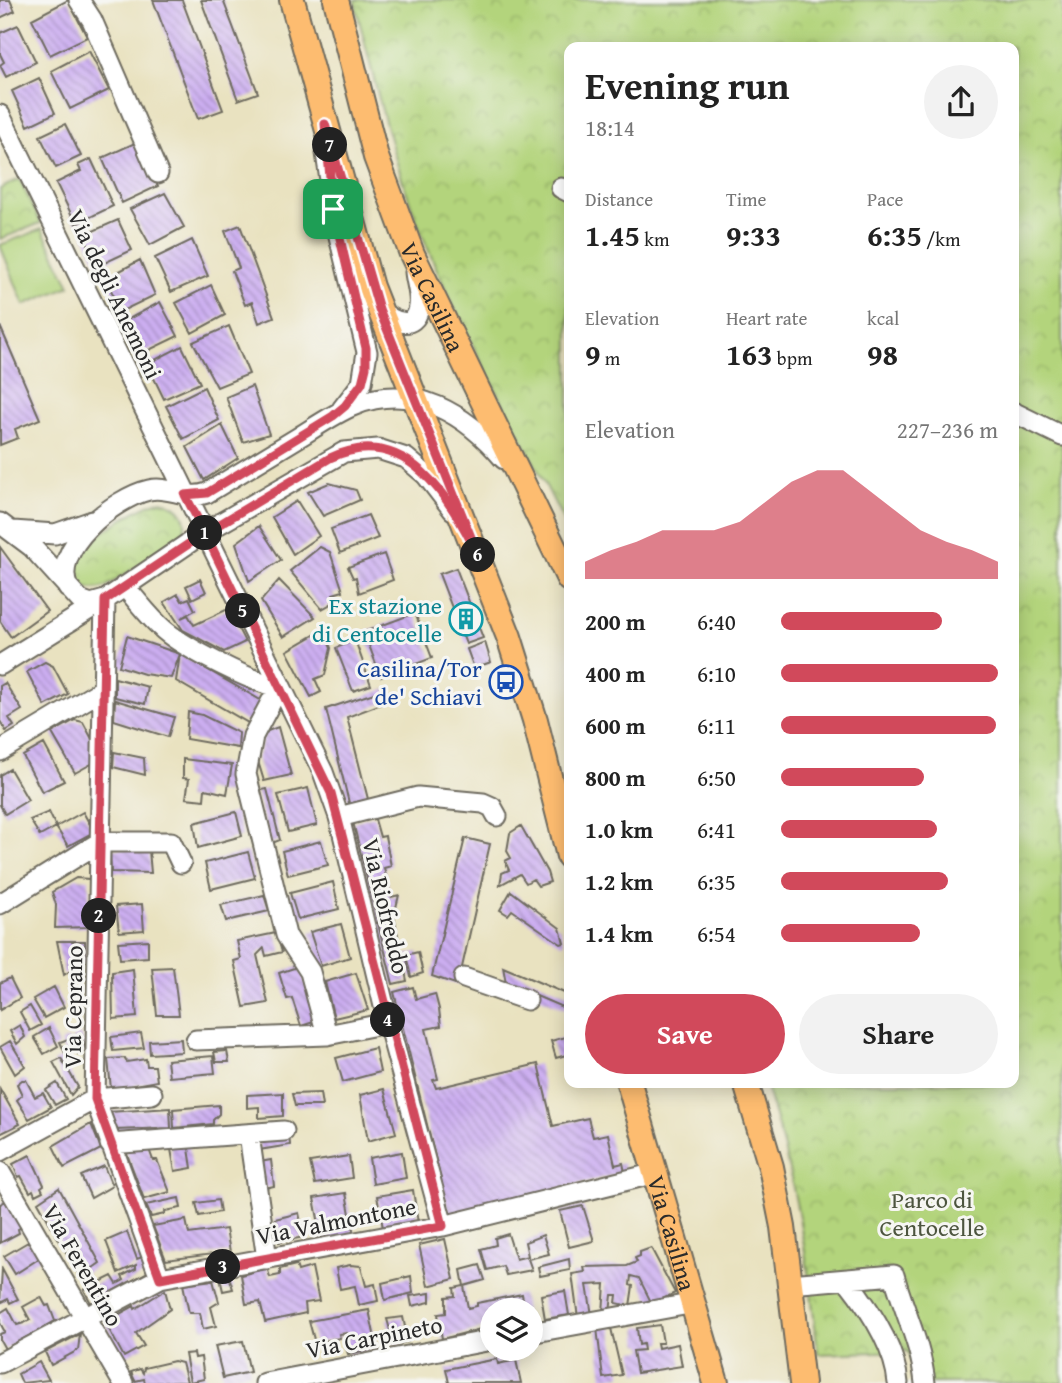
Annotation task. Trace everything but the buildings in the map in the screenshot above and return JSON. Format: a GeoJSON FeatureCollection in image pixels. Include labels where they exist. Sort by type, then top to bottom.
{"type":"FeatureCollection","features":[{"type":"Feature","properties":{"kind":"main road","name":"Via Casilina"},"geometry":{"type":"LineString","coordinates":[[292,0],[379,309],[479,557],[524,682],[564,837]]}},
{"type":"Feature","properties":{"kind":"main road","name":"Via Casilina"},"geometry":{"type":"LineString","coordinates":[[335,0],[376,157],[412,254],[564,568]]}},
{"type":"Feature","properties":{"kind":"main road","name":"Via Casilina"},"geometry":{"type":"LineString","coordinates":[[630,1088],[695,1303],[716,1383]]}},
{"type":"Feature","properties":{"kind":"main road"},"geometry":{"type":"LineString","coordinates":[[747,1088],[801,1283],[802,1383]]}},
{"type":"Feature","properties":{"kind":"street"},"geometry":{"type":"LineString","coordinates":[[79,0],[92,20],[158,173]]}},
{"type":"Feature","properties":{"kind":"street","name":"Via degli Anemoni"},"geometry":{"type":"LineString","coordinates":[[0,115],[205,533]]}},
{"type":"Feature","properties":{"kind":"street","name":"Via Casilina"},"geometry":{"type":"LineString","coordinates":[[325,124],[333,209],[367,357],[359,390],[333,416]]}},
{"type":"Feature","properties":{"kind":"street"},"geometry":{"type":"LineString","coordinates":[[379,309],[398,323],[409,321],[416,315],[419,300],[412,254]]}},
{"type":"Feature","properties":{"kind":"street"},"geometry":{"type":"LineString","coordinates":[[6,527],[34,535],[60,533],[102,516],[150,490],[185,495],[207,493],[333,416],[368,400],[415,399],[449,411],[475,428],[523,481]]}},
{"type":"Feature","properties":{"kind":"street"},"geometry":{"type":"LineString","coordinates":[[1019,415],[1062,436]]}},
{"type":"Feature","properties":{"kind":"street"},"geometry":{"type":"LineString","coordinates":[[0,665],[105,600],[205,533],[344,452],[371,448],[397,454],[419,468],[452,509],[479,557]]}},
{"type":"Feature","properties":{"kind":"street"},"geometry":{"type":"LineString","coordinates":[[65,585],[63,569],[66,557],[102,516]]}},
{"type":"Feature","properties":{"kind":"street"},"geometry":{"type":"LineString","coordinates":[[6,527],[65,585],[88,603],[105,600]]}},
{"type":"Feature","properties":{"kind":"street","name":"Via Riofreddo"},"geometry":{"type":"LineString","coordinates":[[205,533],[323,772],[339,817],[388,1023],[443,1226]]}},
{"type":"Feature","properties":{"kind":"street"},"geometry":{"type":"LineString","coordinates":[[124,586],[163,629],[176,638],[257,681],[279,687],[253,736],[246,774],[286,935],[310,972],[327,1035]]}},
{"type":"Feature","properties":{"kind":"street","name":"Via Ceprano"},"geometry":{"type":"LineString","coordinates":[[105,600],[95,1099],[160,1278]]}},
{"type":"Feature","properties":{"kind":"street"},"geometry":{"type":"LineString","coordinates":[[0,751],[102,690]]}},
{"type":"Feature","properties":{"kind":"street"},"geometry":{"type":"LineString","coordinates":[[339,817],[418,797],[484,803],[492,807],[497,816]]}},
{"type":"Feature","properties":{"kind":"street"},"geometry":{"type":"LineString","coordinates":[[0,904],[100,842],[171,842],[181,863]]}},
{"type":"Feature","properties":{"kind":"street"},"geometry":{"type":"LineString","coordinates":[[464,978],[527,1000]]}},
{"type":"Feature","properties":{"kind":"street"},"geometry":{"type":"LineString","coordinates":[[195,1040],[327,1035],[377,1026]]}},
{"type":"Feature","properties":{"kind":"street"},"geometry":{"type":"LineString","coordinates":[[0,1151],[95,1099],[152,1094]]}},
{"type":"Feature","properties":{"kind":"street"},"geometry":{"type":"LineString","coordinates":[[110,1144],[284,1131]]}},
{"type":"Feature","properties":{"kind":"street"},"geometry":{"type":"LineString","coordinates":[[249,1135],[267,1259]]}},
{"type":"Feature","properties":{"kind":"street","name":"Via Ferentino"},"geometry":{"type":"LineString","coordinates":[[0,1172],[123,1383]]}},
{"type":"Feature","properties":{"kind":"street","name":"Via Valmontone"},"geometry":{"type":"LineString","coordinates":[[0,1363],[160,1278],[443,1226],[656,1173]]}},
{"type":"Feature","properties":{"kind":"street"},"geometry":{"type":"LineString","coordinates":[[801,1283],[894,1275],[922,1354],[925,1383]]}},
{"type":"Feature","properties":{"kind":"street"},"geometry":{"type":"LineString","coordinates":[[847,1280],[867,1306],[897,1375]]}},
{"type":"Feature","properties":{"kind":"street"},"geometry":{"type":"LineString","coordinates":[[543,1331],[695,1303]]}},
{"type":"Feature","properties":{"kind":"street","name":"Via Carpineto"},"geometry":{"type":"LineString","coordinates":[[265,1383],[358,1374],[480,1343]]}},
{"type":"Feature","properties":{"kind":"street"},"geometry":{"type":"LineString","coordinates":[[897,1375],[908,1358],[922,1354]]}},
{"type":"Feature","properties":{"kind":"green space","name":"Parco di Centocelle"},"geometry":{"type":"Polygon","coordinates":[[[354,0],[1062,0],[1062,1383],[920,1383],[915,1361],[911,1362],[908,1351],[818,1354],[799,1217],[785,1151],[766,1088],[1019,1088],[1019,42],[564,42],[564,522],[445,288],[411,205],[380,104],[354,0]]]}},
{"type":"Feature","properties":{"kind":"green space"},"geometry":{"type":"Polygon","coordinates":[[[19,179],[41,223],[0,239],[0,189],[19,179]]]}},
{"type":"Feature","properties":{"kind":"green space"},"geometry":{"type":"Polygon","coordinates":[[[42,229],[70,286],[24,305],[0,245],[42,229]]]}},
{"type":"Feature","properties":{"kind":"green space"},"geometry":{"type":"Polygon","coordinates":[[[161,501],[174,506],[185,520],[180,539],[105,587],[90,589],[80,583],[73,557],[115,524],[140,509],[161,501]]]}},
{"type":"Feature","properties":{"kind":"place","name":"Ex stazione di Centocelle"},"geometry":{"type":"Point","coordinates":[466,619]}},
{"type":"Feature","properties":{"kind":"place","name":"Casilina/Tor de' Schiavi"},"geometry":{"type":"Point","coordinates":[506,682]}},
{"type":"Feature","properties":{"kind":"route"},"geometry":{"type":"LineString","coordinates":[[333,209],[327,170],[325,124],[351,222],[379,309],[479,557],[452,509],[419,468],[397,454],[371,448],[356,449],[330,458],[205,533],[279,687],[311,746],[331,793],[388,1023],[443,1226],[160,1278],[102,1125],[95,1099],[105,600],[162,559],[205,533],[185,495],[207,493],[333,416],[359,390],[367,360],[365,340],[333,209]]}}]}
